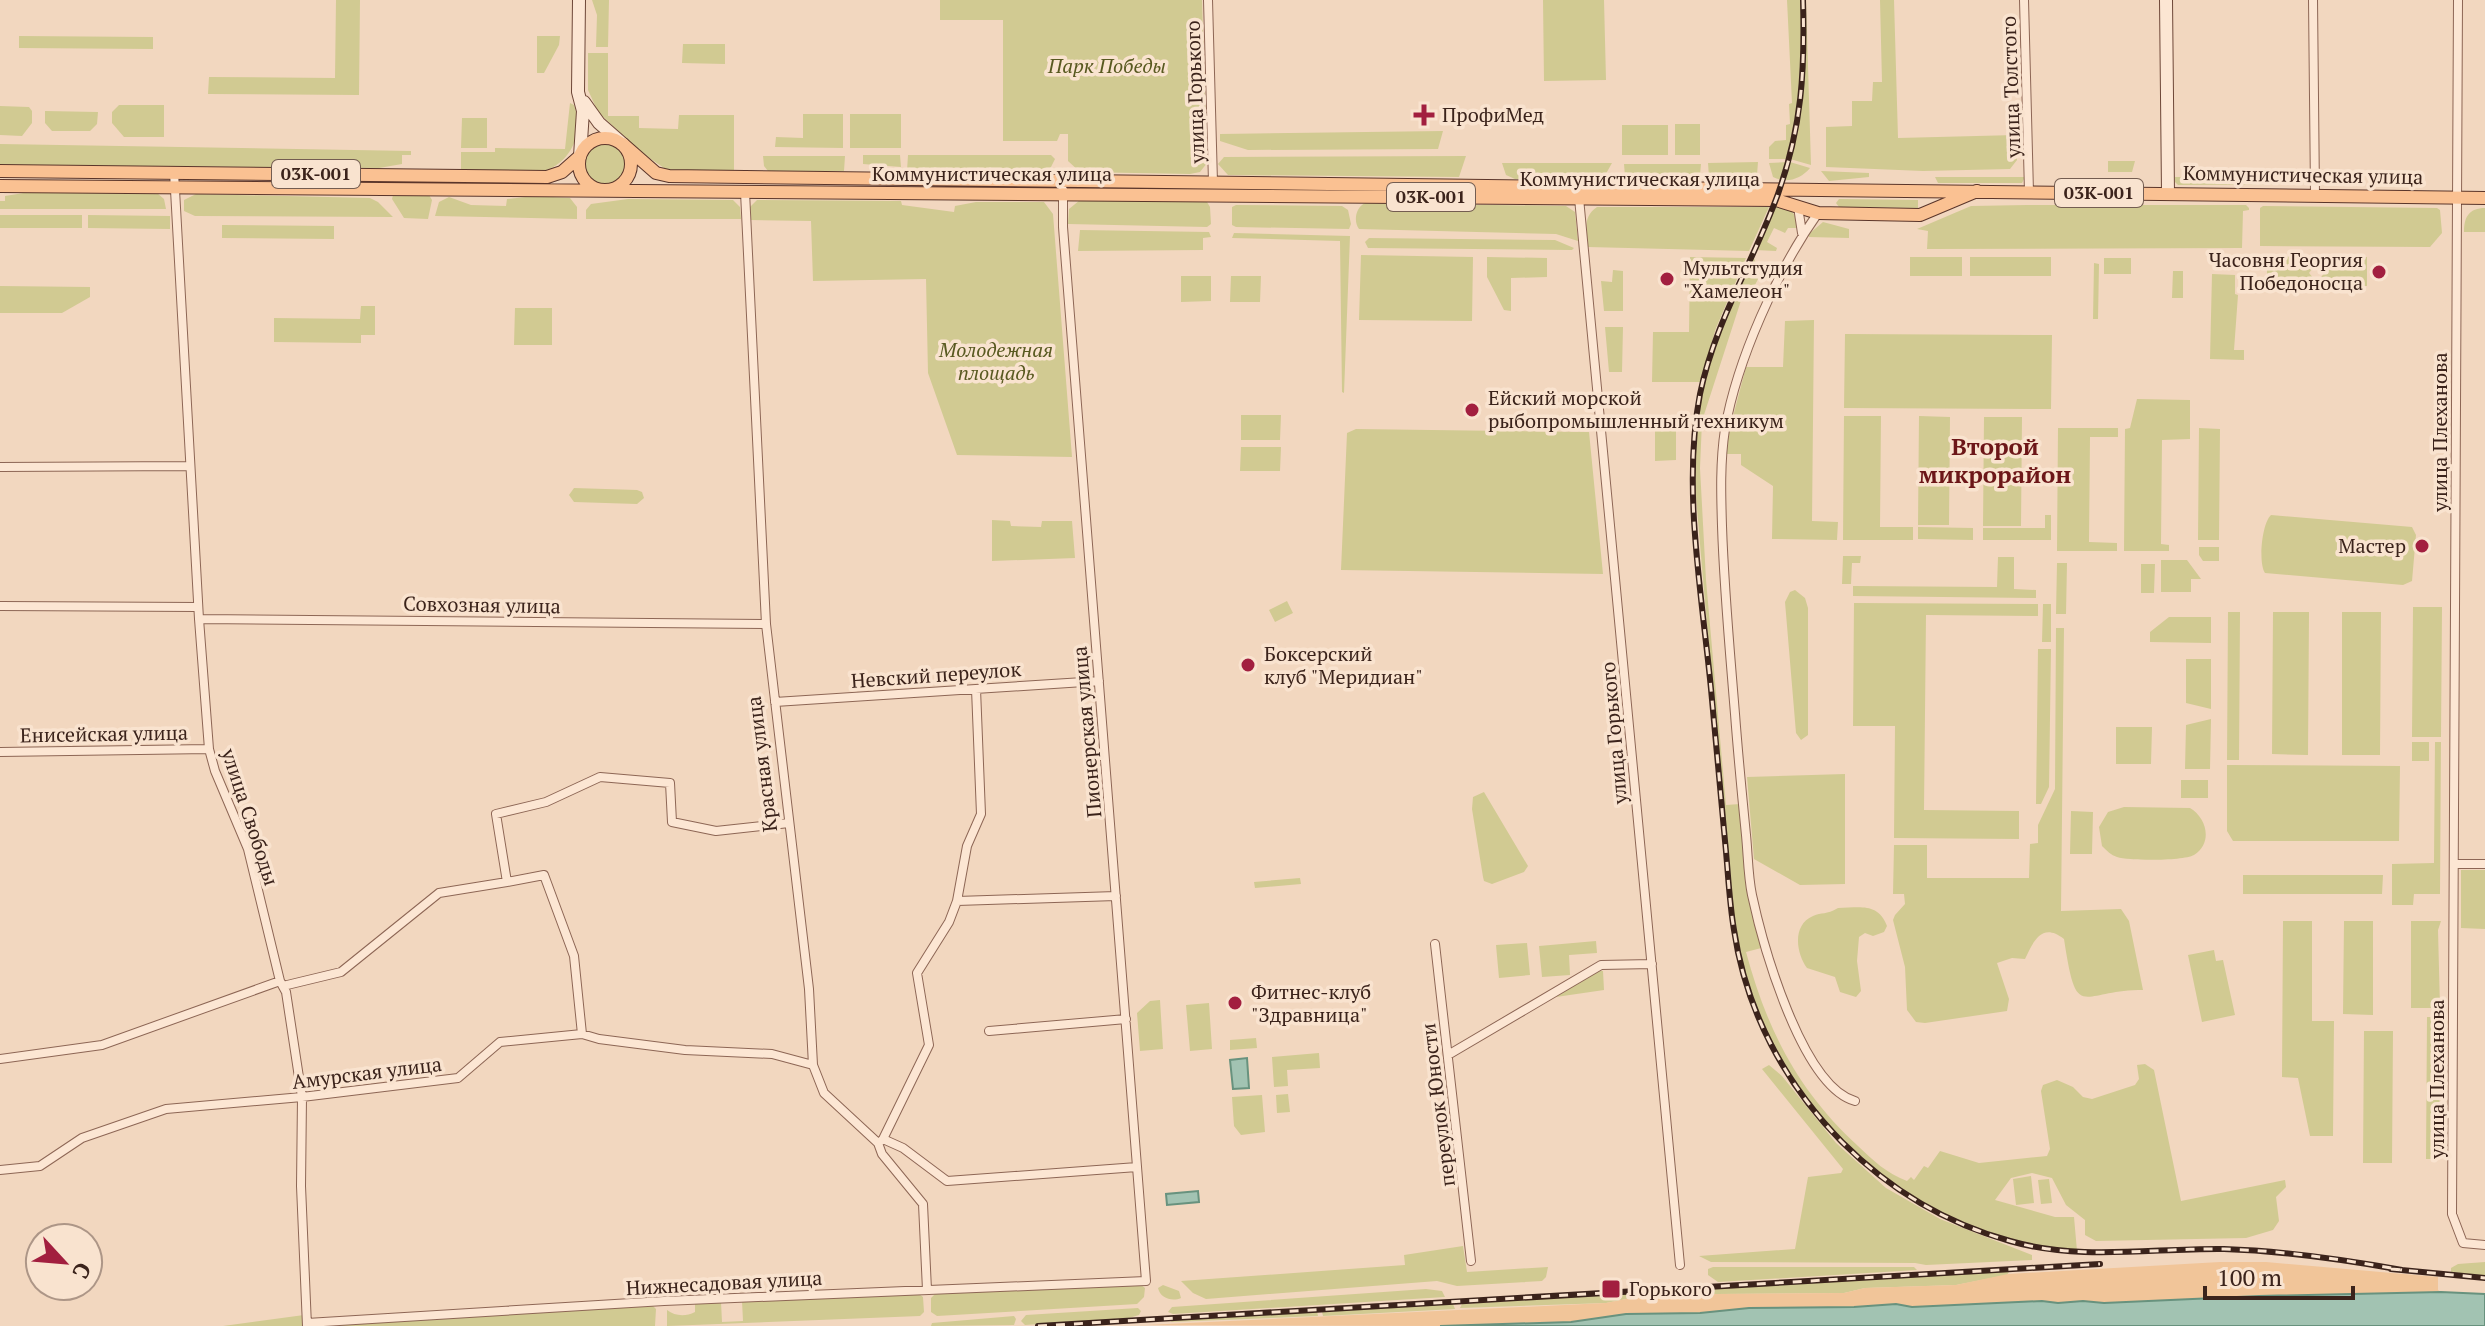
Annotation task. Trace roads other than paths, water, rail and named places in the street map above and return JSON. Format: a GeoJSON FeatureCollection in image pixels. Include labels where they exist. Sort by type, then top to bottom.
{"type":"FeatureCollection","features":[{"type":"Feature","properties":{"kind":"main road","name":"03К-001"},"geometry":{"type":"LineString","coordinates":[[0,171],[547,177],[566,169],[585,147],[598,139],[609,138],[623,144]]}},
{"type":"Feature","properties":{"kind":"main road","name":"Коммунистическая улица"},"geometry":{"type":"LineString","coordinates":[[623,144],[656,173],[669,176],[1063,188],[1776,200],[1818,213],[1929,214],[1977,191]]}},
{"type":"Feature","properties":{"kind":"main road"},"geometry":{"type":"LineString","coordinates":[[580,156],[579,167],[590,185],[605,190],[617,188],[629,176],[631,159],[623,144]]}},
{"type":"Feature","properties":{"kind":"main road","name":"Коммунистическая улица"},"geometry":{"type":"LineString","coordinates":[[0,186],[745,192],[1063,188],[1213,182],[2485,198]]}},
{"type":"Feature","properties":{"kind":"main road"},"geometry":{"type":"LineString","coordinates":[[1818,213],[1835,189]]}},
{"type":"Feature","properties":{"kind":"main road"},"geometry":{"type":"LineString","coordinates":[[1929,214],[1930,190]]}},
{"type":"Feature","properties":{"kind":"street"},"geometry":{"type":"LineString","coordinates":[[579,0],[578,92],[583,111],[580,156]]}},
{"type":"Feature","properties":{"kind":"street","name":"улица Горького"},"geometry":{"type":"LineString","coordinates":[[1208,0],[1213,182]]}},
{"type":"Feature","properties":{"kind":"street","name":"улица Толстого"},"geometry":{"type":"LineString","coordinates":[[2024,0],[2029,192]]}},
{"type":"Feature","properties":{"kind":"street"},"geometry":{"type":"LineString","coordinates":[[2166,0],[2168,193]]}},
{"type":"Feature","properties":{"kind":"street"},"geometry":{"type":"LineString","coordinates":[[2313,0],[2315,194]]}},
{"type":"Feature","properties":{"kind":"street","name":"улица Плеханова"},"geometry":{"type":"LineString","coordinates":[[2458,0],[2452,1214],[2463,1243],[2485,1245]]}},
{"type":"Feature","properties":{"kind":"street"},"geometry":{"type":"LineString","coordinates":[[578,92],[595,118],[623,144]]}},
{"type":"Feature","properties":{"kind":"street","name":"улица Свободы"},"geometry":{"type":"LineString","coordinates":[[174,172],[209,749],[215,771],[248,849],[281,984],[302,1097],[301,1186],[307,1324]]}},
{"type":"Feature","properties":{"kind":"street","name":"Пионерская улица"},"geometry":{"type":"LineString","coordinates":[[1063,188],[1063,227],[1146,1281]]}},
{"type":"Feature","properties":{"kind":"street","name":"Красная улица"},"geometry":{"type":"LineString","coordinates":[[745,192],[766,624],[809,989],[813,1065],[824,1093],[881,1141],[882,1154],[923,1204],[927,1290]]}},
{"type":"Feature","properties":{"kind":"street","name":"улица Горького"},"geometry":{"type":"LineString","coordinates":[[1579,198],[1680,1265]]}},
{"type":"Feature","properties":{"kind":"street"},"geometry":{"type":"LineString","coordinates":[[1798,207],[1801,237]]}},
{"type":"Feature","properties":{"kind":"street"},"geometry":{"type":"LineString","coordinates":[[1818,213],[1801,237],[1757,327],[1729,410],[1721,473],[1723,564],[1751,894],[1778,986],[1798,1035],[1825,1080],[1843,1096],[1855,1101]]}},
{"type":"Feature","properties":{"kind":"street"},"geometry":{"type":"LineString","coordinates":[[0,467],[190,466]]}},
{"type":"Feature","properties":{"kind":"street"},"geometry":{"type":"LineString","coordinates":[[0,606],[198,607]]}},
{"type":"Feature","properties":{"kind":"street","name":"Совхозная улица"},"geometry":{"type":"LineString","coordinates":[[199,619],[766,624]]}},
{"type":"Feature","properties":{"kind":"street","name":"Невский переулок"},"geometry":{"type":"LineString","coordinates":[[775,702],[1099,681]]}},
{"type":"Feature","properties":{"kind":"street"},"geometry":{"type":"LineString","coordinates":[[976,689],[981,814],[967,846],[957,901],[949,922],[917,973],[929,1045],[881,1141],[903,1148],[947,1181],[1137,1167]]}},
{"type":"Feature","properties":{"kind":"street","name":"Енисейская улица"},"geometry":{"type":"LineString","coordinates":[[0,752],[209,749]]}},
{"type":"Feature","properties":{"kind":"street"},"geometry":{"type":"LineString","coordinates":[[507,882],[496,814],[546,802],[600,777],[670,783],[672,822],[716,831],[789,823]]}},
{"type":"Feature","properties":{"kind":"street"},"geometry":{"type":"LineString","coordinates":[[2454,864],[2485,864]]}},
{"type":"Feature","properties":{"kind":"street"},"geometry":{"type":"LineString","coordinates":[[0,1059],[102,1045],[281,984],[341,972],[439,893],[544,875],[574,956],[582,1034]]}},
{"type":"Feature","properties":{"kind":"street"},"geometry":{"type":"LineString","coordinates":[[957,901],[1116,896]]}},
{"type":"Feature","properties":{"kind":"street","name":"переулок Юности"},"geometry":{"type":"LineString","coordinates":[[1435,944],[1471,1261]]}},
{"type":"Feature","properties":{"kind":"street"},"geometry":{"type":"LineString","coordinates":[[1448,1055],[1601,965],[1652,964]]}},
{"type":"Feature","properties":{"kind":"street"},"geometry":{"type":"LineString","coordinates":[[989,1031],[1126,1019]]}},
{"type":"Feature","properties":{"kind":"street","name":"Амурская улица"},"geometry":{"type":"LineString","coordinates":[[0,1170],[40,1166],[82,1138],[166,1109],[302,1097],[458,1078],[500,1042],[582,1034],[685,1050],[772,1054],[813,1065]]}},
{"type":"Feature","properties":{"kind":"street","name":"Нижнесадовая улица"},"geometry":{"type":"LineString","coordinates":[[307,1324],[664,1301],[1146,1281]]}},
{"type":"Feature","properties":{"kind":"railway"},"geometry":{"type":"LineString","coordinates":[[1803,0],[1802,75],[1792,145],[1778,194],[1707,367],[1700,394],[1693,466],[1695,541],[1732,919],[1748,989],[1771,1045],[1821,1120],[1860,1159],[1919,1202],[1986,1234],[2063,1251],[2247,1250],[2313,1256],[2402,1270]]}},
{"type":"Feature","properties":{"kind":"railway"},"geometry":{"type":"LineString","coordinates":[[1038,1326],[2100,1264]]}},
{"type":"Feature","properties":{"kind":"railway"},"geometry":{"type":"LineString","coordinates":[[2391,1269],[2485,1278]]}},
{"type":"Feature","properties":{"kind":"place","name":"ПрофиМед"},"geometry":{"type":"Point","coordinates":[1424,115]}},
{"type":"Feature","properties":{"kind":"place","name":"Часовня Георгия Победоносца"},"geometry":{"type":"Point","coordinates":[2379,272]}},
{"type":"Feature","properties":{"kind":"place","name":"Мультстудия \"Хамелеон\""},"geometry":{"type":"Point","coordinates":[1667,279]}},
{"type":"Feature","properties":{"kind":"place","name":"Ейский морской рыбопромышленный техникум"},"geometry":{"type":"Point","coordinates":[1472,410]}},
{"type":"Feature","properties":{"kind":"place","name":"Мастер"},"geometry":{"type":"Point","coordinates":[2422,546]}},
{"type":"Feature","properties":{"kind":"place","name":"Боксерский клуб \"Меридиан\""},"geometry":{"type":"Point","coordinates":[1248,665]}},
{"type":"Feature","properties":{"kind":"place","name":"Фитнес-клуб \"Здравница\""},"geometry":{"type":"Point","coordinates":[1235,1003]}},
{"type":"Feature","properties":{"kind":"place","name":"Горького"},"geometry":{"type":"Point","coordinates":[1611,1289]}},
{"type":"Feature","properties":{"kind":"district","name":"Второй микрорайон"},"geometry":{"type":"Point","coordinates":[1995,461]}},
{"type":"Feature","properties":{"kind":"park label","name":"Парк Победы"},"geometry":{"type":"Point","coordinates":[1107,66]}},
{"type":"Feature","properties":{"kind":"park label","name":"Молодежная площадь"},"geometry":{"type":"Point","coordinates":[996,362]}}]}
